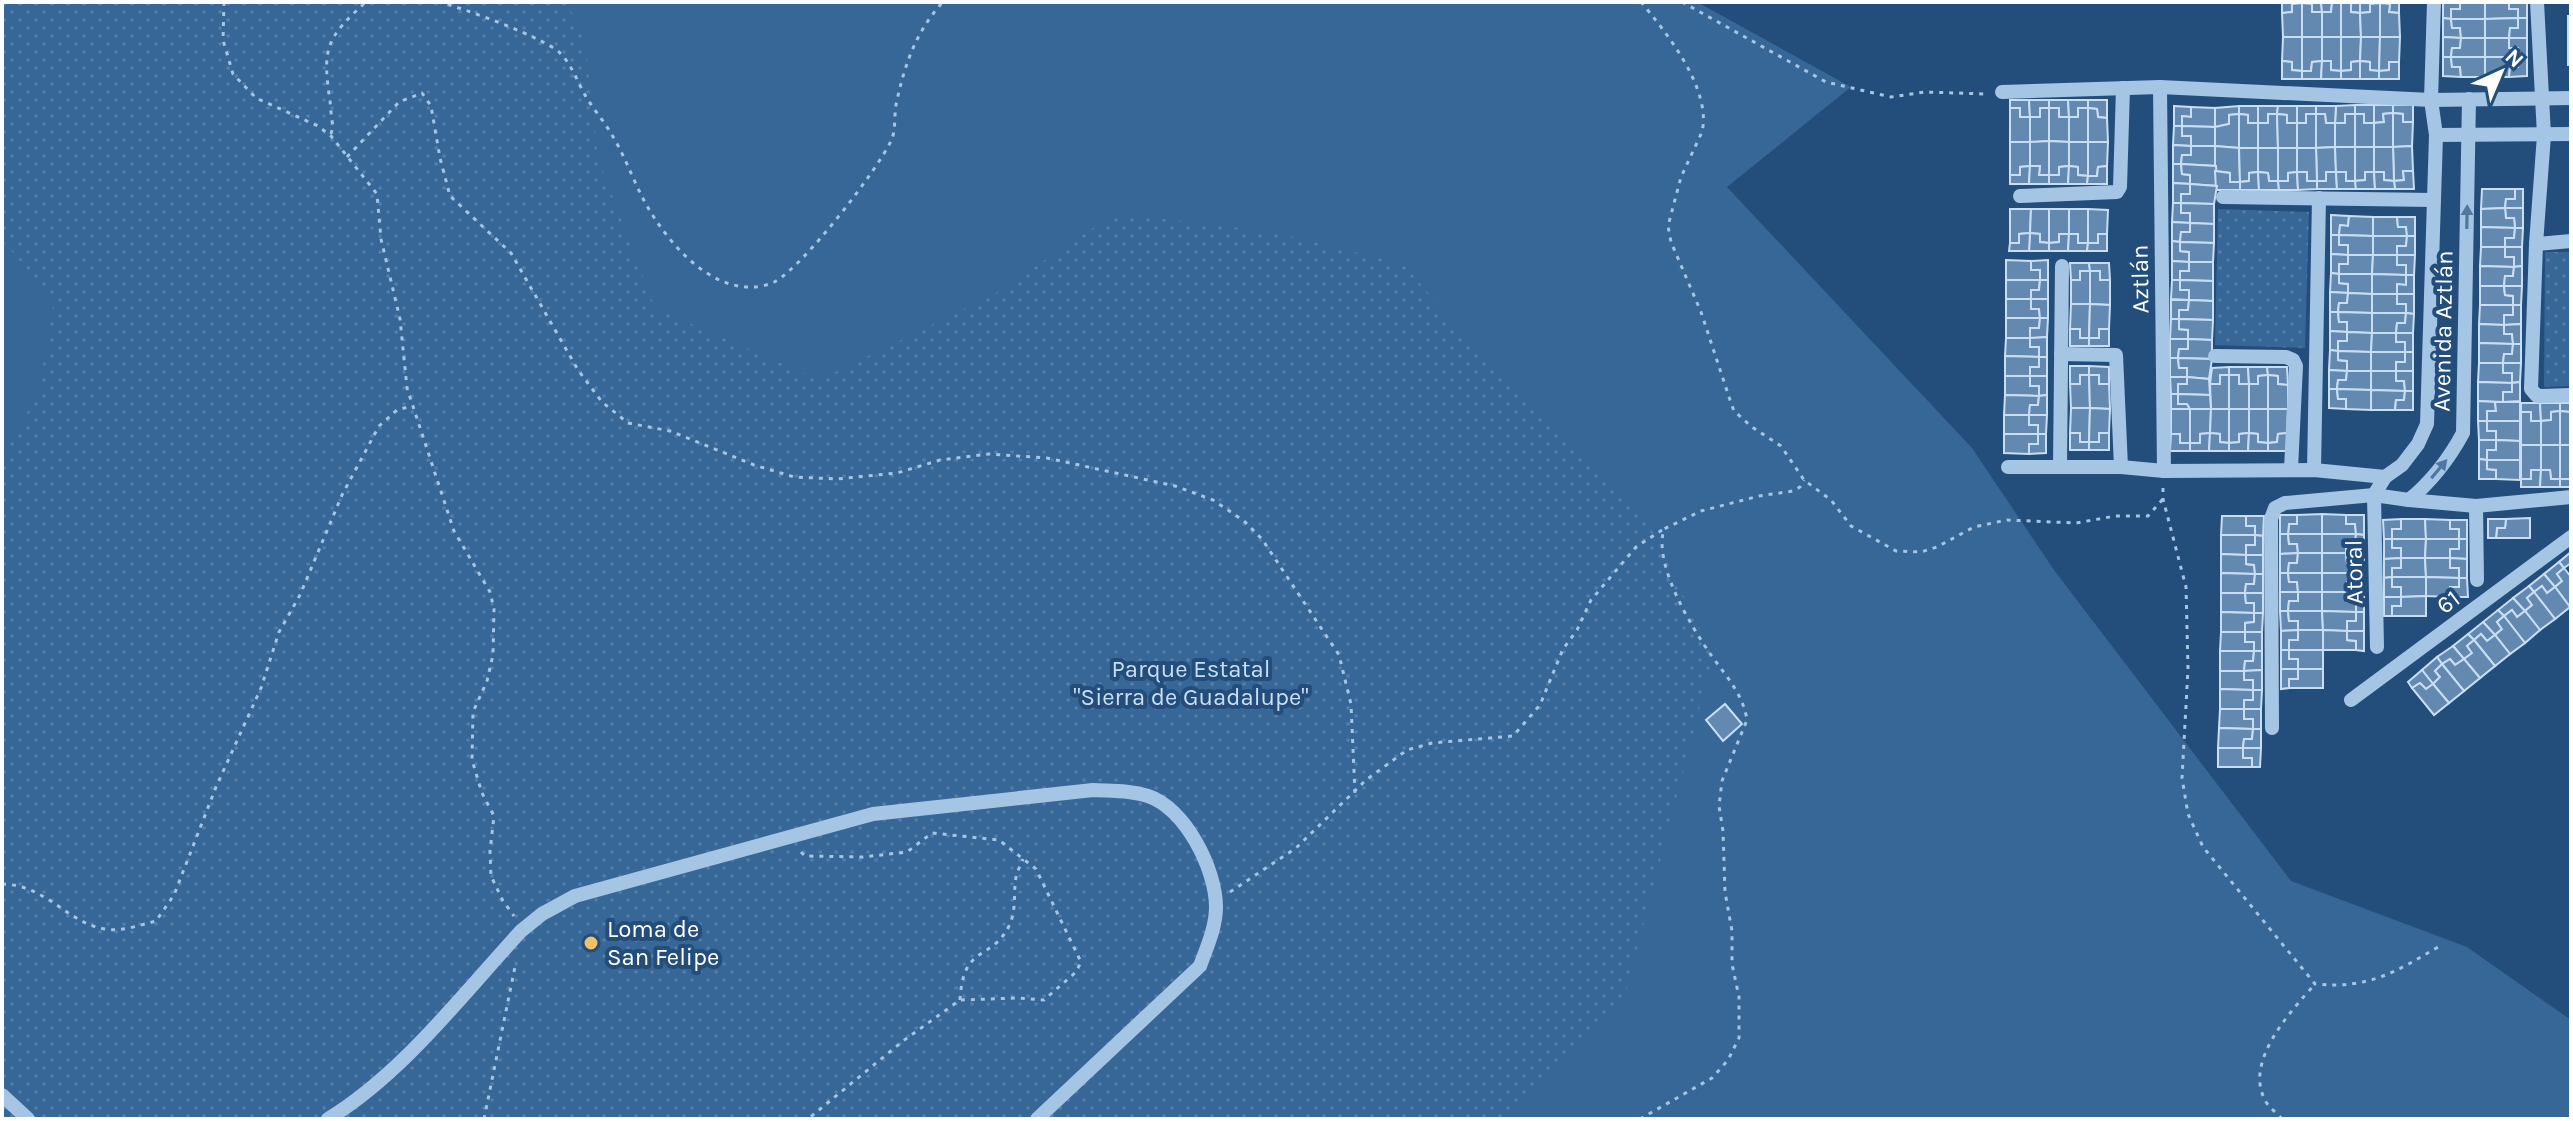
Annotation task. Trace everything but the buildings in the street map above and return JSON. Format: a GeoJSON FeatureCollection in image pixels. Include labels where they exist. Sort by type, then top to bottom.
{"type":"FeatureCollection","features":[{"type":"Feature","properties":{"kind":"street","name":"Avenida Aztlán"},"geometry":{"type":"LineString","coordinates":[[2374,495],[2385,477],[2402,465],[2418,444],[2427,424],[2436,135],[2431,100],[2434,2]]}},
{"type":"Feature","properties":{"kind":"street"},"geometry":{"type":"LineString","coordinates":[[2537,2],[2544,135],[2536,244],[2531,389],[2537,396],[2571,395]]}},
{"type":"Feature","properties":{"kind":"street"},"geometry":{"type":"LineString","coordinates":[[2002,92],[2160,87],[2431,100],[2571,98]]}},
{"type":"Feature","properties":{"kind":"street","name":"Aztlán"},"geometry":{"type":"LineString","coordinates":[[2160,87],[2164,471]]}},
{"type":"Feature","properties":{"kind":"street"},"geometry":{"type":"LineString","coordinates":[[2020,196],[2117,192],[2120,187],[2123,88]]}},
{"type":"Feature","properties":{"kind":"street","name":"Avenida Aztlán"},"geometry":{"type":"LineString","coordinates":[[2409,500],[2452,455],[2463,433],[2469,99]]}},
{"type":"Feature","properties":{"kind":"street"},"geometry":{"type":"LineString","coordinates":[[2436,135],[2571,134]]}},
{"type":"Feature","properties":{"kind":"street"},"geometry":{"type":"LineString","coordinates":[[2223,197],[2434,200]]}},
{"type":"Feature","properties":{"kind":"street"},"geometry":{"type":"LineString","coordinates":[[2314,470],[2319,198]]}},
{"type":"Feature","properties":{"kind":"street"},"geometry":{"type":"LineString","coordinates":[[2536,244],[2571,241]]}},
{"type":"Feature","properties":{"kind":"street"},"geometry":{"type":"LineString","coordinates":[[2060,467],[2062,266]]}},
{"type":"Feature","properties":{"kind":"street"},"geometry":{"type":"LineString","coordinates":[[2061,354],[2116,355],[2121,467]]}},
{"type":"Feature","properties":{"kind":"street"},"geometry":{"type":"LineString","coordinates":[[2215,356],[2286,357],[2293,360],[2296,366],[2291,469]]}},
{"type":"Feature","properties":{"kind":"street"},"geometry":{"type":"LineString","coordinates":[[2008,467],[2121,467],[2164,471],[2291,469],[2385,477]]}},
{"type":"Feature","properties":{"kind":"street"},"geometry":{"type":"LineString","coordinates":[[2272,728],[2271,519],[2275,508],[2285,503],[2374,495],[2476,506],[2571,497]]}},
{"type":"Feature","properties":{"kind":"street","name":"Atoral"},"geometry":{"type":"LineString","coordinates":[[2374,495],[2377,647]]}},
{"type":"Feature","properties":{"kind":"street"},"geometry":{"type":"LineString","coordinates":[[2476,506],[2477,580]]}},
{"type":"Feature","properties":{"kind":"street","name":"61"},"geometry":{"type":"LineString","coordinates":[[2351,700],[2571,537]]}},
{"type":"Feature","properties":{"kind":"street"},"geometry":{"type":"LineString","coordinates":[[328,1119],[358,1101],[393,1070],[521,931],[542,914],[575,896],[873,814],[1093,790],[1126,791],[1151,796],[1177,814],[1198,845],[1211,878],[1216,906],[1211,938],[1200,966],[1037,1119]]}},
{"type":"Feature","properties":{"kind":"street"},"geometry":{"type":"LineString","coordinates":[[2,1095],[28,1119]]}},
{"type":"Feature","properties":{"kind":"path"},"geometry":{"type":"LineString","coordinates":[[224,2],[223,40],[233,74],[256,98],[318,126],[331,136],[377,194],[381,239],[400,319],[405,379],[454,531],[492,600],[493,655],[490,673],[473,712],[472,760],[482,793],[494,816],[491,876],[521,931],[484,1119]]}},
{"type":"Feature","properties":{"kind":"path"},"geometry":{"type":"LineString","coordinates":[[331,136],[333,126],[326,70],[329,45],[337,31],[366,2]]}},
{"type":"Feature","properties":{"kind":"path"},"geometry":{"type":"LineString","coordinates":[[438,2],[548,43],[560,52],[611,133],[640,194],[657,221],[688,257],[712,277],[727,285],[743,288],[775,282],[788,272],[824,234],[865,182],[893,138],[900,90],[915,42],[922,26],[943,2]]}},
{"type":"Feature","properties":{"kind":"path"},"geometry":{"type":"LineString","coordinates":[[1641,2],[1675,45],[1694,83],[1703,116],[1700,139],[1681,177],[1669,217],[1671,242],[1701,312],[1734,411],[1759,433],[1781,446],[1804,480],[1831,500],[1857,532],[1904,553],[1929,550],[1974,527],[2007,520],[2051,524],[2115,516],[2148,516],[2163,499]]}},
{"type":"Feature","properties":{"kind":"path"},"geometry":{"type":"LineString","coordinates":[[1682,2],[1826,82],[1891,97],[1925,92],[2002,92]]}},
{"type":"Feature","properties":{"kind":"path"},"geometry":{"type":"LineString","coordinates":[[347,157],[399,102],[422,93],[434,115],[440,158],[450,196],[511,253],[578,370],[602,402],[628,423],[670,431],[754,465],[794,477],[845,479],[897,473],[940,460],[1015,454],[1168,484],[1221,504],[1262,539],[1339,655],[1351,704],[1355,793]]}},
{"type":"Feature","properties":{"kind":"path"},"geometry":{"type":"LineString","coordinates":[[2,884],[33,889],[75,915],[106,929],[156,921],[174,895],[212,794],[264,680],[279,632],[304,586],[342,495],[379,426],[397,410],[414,406]]}},
{"type":"Feature","properties":{"kind":"path"},"geometry":{"type":"LineString","coordinates":[[2164,471],[2163,499],[2186,587],[2188,669],[2182,778],[2188,814],[2203,847],[2315,984],[2343,987],[2391,975],[2438,947]]}},
{"type":"Feature","properties":{"kind":"path"},"geometry":{"type":"LineString","coordinates":[[1216,906],[1234,889],[1296,848],[1366,780],[1415,746],[1513,736],[1540,705],[1563,649],[1577,630],[1591,600],[1636,547],[1701,511],[1793,491],[1804,480]]}},
{"type":"Feature","properties":{"kind":"path"},"geometry":{"type":"LineString","coordinates":[[1640,1119],[1712,1078],[1728,1060],[1739,1038],[1739,997],[1732,964],[1732,931],[1724,882],[1719,797],[1722,781],[1747,720],[1733,683],[1701,639],[1668,577],[1661,553],[1664,529]]}},
{"type":"Feature","properties":{"kind":"path"},"geometry":{"type":"LineString","coordinates":[[788,837],[805,856],[863,857],[907,852],[932,833],[999,840],[1036,869],[1081,962],[1076,972],[1044,1000],[960,1000],[903,1041],[808,1119]]}},
{"type":"Feature","properties":{"kind":"path"},"geometry":{"type":"LineString","coordinates":[[960,1000],[961,978],[968,963],[1008,927],[1016,905],[1016,876],[1023,859]]}},
{"type":"Feature","properties":{"kind":"path"},"geometry":{"type":"LineString","coordinates":[[2282,1119],[2265,1100],[2259,1074],[2282,1022],[2315,984]]}},
{"type":"Feature","properties":{"kind":"green space","name":"Parque Estatal \"Sierra de Guadalupe\""},"geometry":{"type":"Polygon","coordinates":[[[2,2],[1697,2],[1851,87],[1727,187],[1972,448],[2054,570],[2291,881],[2467,947],[2571,1020],[2571,1119],[2,1119],[2,2]]]}},
{"type":"Feature","properties":{"kind":"green space","name":"Parque Estatal \"Sierra de Guadalupe\""},"geometry":{"type":"Polygon","coordinates":[[[2,2],[565,2],[584,31],[598,159],[655,308],[819,380],[993,295],[1115,213],[1273,232],[1403,264],[1502,378],[1646,518],[1713,657],[1622,1007],[1506,1119],[2,1119],[2,459],[39,391],[54,300],[2,240],[2,2]]]}},
{"type":"Feature","properties":{"kind":"green space"},"geometry":{"type":"Polygon","coordinates":[[[2218,209],[2309,212],[2305,348],[2215,345],[2218,209]]]}},
{"type":"Feature","properties":{"kind":"green space"},"geometry":{"type":"Polygon","coordinates":[[[2545,252],[2571,252],[2571,386],[2544,387],[2545,252]]]}},
{"type":"Feature","properties":{"kind":"place","name":"Loma de San Felipe"},"geometry":{"type":"Point","coordinates":[591,943]}}]}
